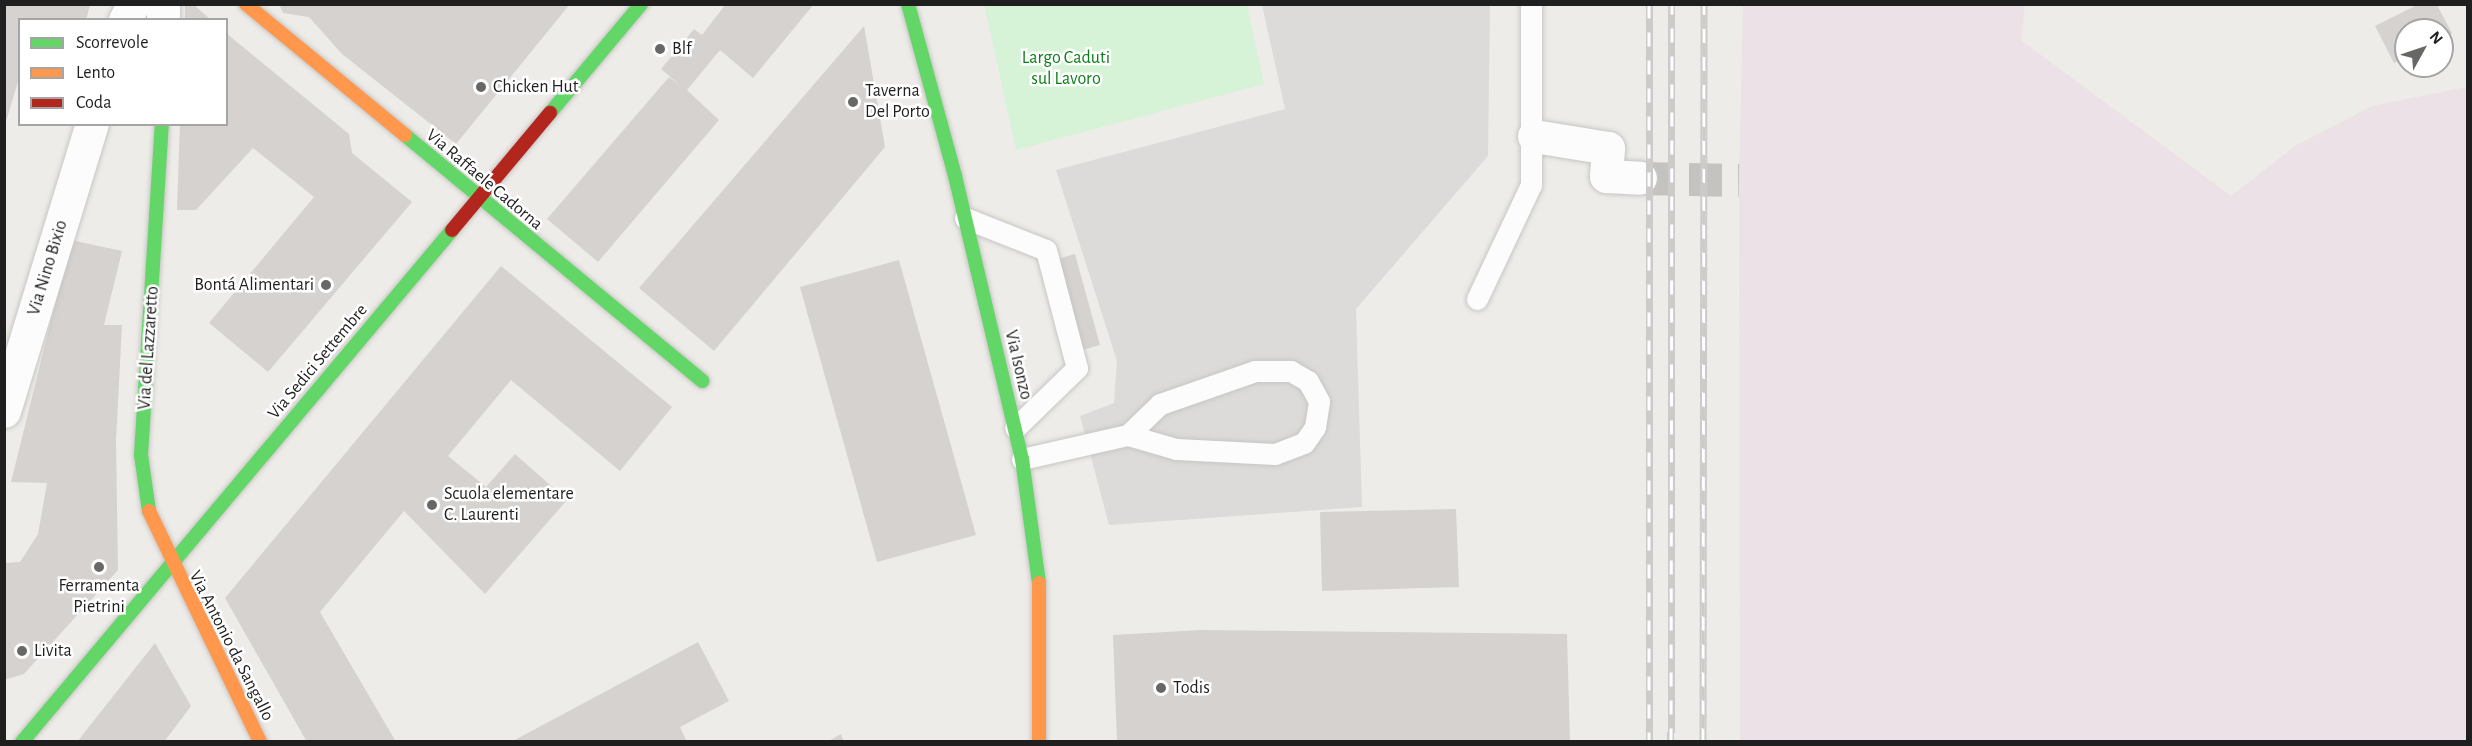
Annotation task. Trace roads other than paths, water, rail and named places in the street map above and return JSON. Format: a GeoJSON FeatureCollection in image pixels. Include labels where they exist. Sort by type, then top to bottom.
{"type":"FeatureCollection","features":[{"type":"Feature","properties":{"kind":"main road","name":"Via Raffaele Cadorna"},"geometry":{"type":"LineString","coordinates":[[246,4],[478,199],[702,381]]}},
{"type":"Feature","properties":{"kind":"main road","name":"Via Sedici Settembre"},"geometry":{"type":"LineString","coordinates":[[22,741],[171,567],[641,4]]}},
{"type":"Feature","properties":{"kind":"main road","name":"Via Isonzo"},"geometry":{"type":"LineString","coordinates":[[908,4],[965,218],[1022,459],[1039,568],[1039,741]]}},
{"type":"Feature","properties":{"kind":"main road","name":"Via del Lazzaretto"},"geometry":{"type":"LineString","coordinates":[[162,126],[141,455],[150,518],[171,567]]}},
{"type":"Feature","properties":{"kind":"main road","name":"Via Antonio da Sangallo"},"geometry":{"type":"LineString","coordinates":[[171,567],[260,741]]}},
{"type":"Feature","properties":{"kind":"street"},"geometry":{"type":"LineString","coordinates":[[126,18],[134,4]]}},
{"type":"Feature","properties":{"kind":"street","name":"Via Nino Bixio"},"geometry":{"type":"LineString","coordinates":[[4,411],[91,126]]}},
{"type":"Feature","properties":{"kind":"street"},"geometry":{"type":"LineString","coordinates":[[1534,136],[1608,148],[1606,176],[1640,178]]}},
{"type":"Feature","properties":{"kind":"lane"},"geometry":{"type":"LineString","coordinates":[[1477,299],[1531,185],[1534,136],[1531,4]]}},
{"type":"Feature","properties":{"kind":"lane"},"geometry":{"type":"LineString","coordinates":[[965,218],[1046,250],[1077,368],[1015,428]]}},
{"type":"Feature","properties":{"kind":"lane"},"geometry":{"type":"LineString","coordinates":[[1022,459],[1128,435],[1176,449],[1275,454],[1304,443],[1315,427],[1319,401],[1308,381],[1291,371],[1255,371],[1160,404],[1128,435]]}},
{"type":"Feature","properties":{"kind":"tunnel"},"geometry":{"type":"LineString","coordinates":[[1640,178],[1739,180]]}},
{"type":"Feature","properties":{"kind":"railway"},"geometry":{"type":"LineString","coordinates":[[1649,4],[1649,742]]}},
{"type":"Feature","properties":{"kind":"railway"},"geometry":{"type":"LineString","coordinates":[[1671,742],[1672,4]]}},
{"type":"Feature","properties":{"kind":"railway"},"geometry":{"type":"LineString","coordinates":[[1703,742],[1704,4]]}},
{"type":"Feature","properties":{"kind":"place","name":"Blf"},"geometry":{"type":"Point","coordinates":[660,49]}},
{"type":"Feature","properties":{"kind":"place","name":"Chicken Hut"},"geometry":{"type":"Point","coordinates":[481,87]}},
{"type":"Feature","properties":{"kind":"place","name":"Taverna Del Porto"},"geometry":{"type":"Point","coordinates":[853,102]}},
{"type":"Feature","properties":{"kind":"place","name":"Bontá Alimentari"},"geometry":{"type":"Point","coordinates":[326,285]}},
{"type":"Feature","properties":{"kind":"place","name":"Scuola elementare C. Laurenti"},"geometry":{"type":"Point","coordinates":[432,505]}},
{"type":"Feature","properties":{"kind":"place","name":"Ferramenta Pietrini"},"geometry":{"type":"Point","coordinates":[99,567]}},
{"type":"Feature","properties":{"kind":"place","name":"Livita"},"geometry":{"type":"Point","coordinates":[22,651]}},
{"type":"Feature","properties":{"kind":"place","name":"Todis"},"geometry":{"type":"Point","coordinates":[1161,688]}},
{"type":"Feature","properties":{"kind":"park label","name":"Largo Caduti sul Lavoro"},"geometry":{"type":"Point","coordinates":[1066,69]}}]}
